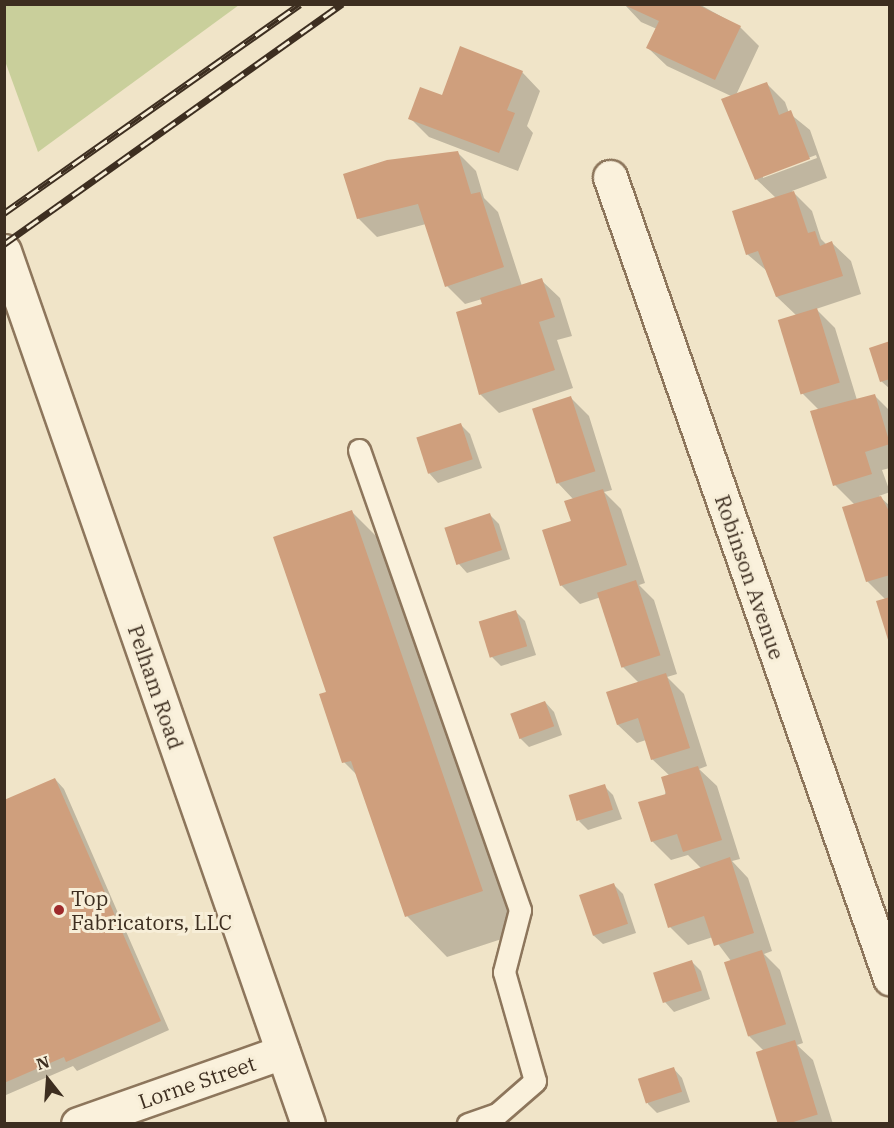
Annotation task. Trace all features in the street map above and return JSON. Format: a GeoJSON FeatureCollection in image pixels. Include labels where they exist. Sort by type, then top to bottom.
{"type":"FeatureCollection","features":[{"type":"Feature","properties":{"kind":"street","name":"Robinson Avenue"},"geometry":{"type":"LineString","coordinates":[[610,177],[890,978]]}},
{"type":"Feature","properties":{"kind":"street","name":"Pelham Road"},"geometry":{"type":"LineString","coordinates":[[4,250],[308,1124]]}},
{"type":"Feature","properties":{"kind":"street","name":"Lorne Street"},"geometry":{"type":"LineString","coordinates":[[78,1124],[283,1052]]}},
{"type":"Feature","properties":{"kind":"lane"},"geometry":{"type":"LineString","coordinates":[[359,450],[520,910],[504,972],[534,1081],[497,1114],[468,1124]]}},
{"type":"Feature","properties":{"kind":"green space"},"geometry":{"type":"Polygon","coordinates":[[[5,4],[239,5],[38,152],[5,61],[5,4]]]}},
{"type":"Feature","properties":{"kind":"building"},"geometry":{"type":"Polygon","coordinates":[[[622,4],[696,4],[741,26],[715,80],[646,48],[659,21],[622,4]]]}},
{"type":"Feature","properties":{"kind":"building"},"geometry":{"type":"Polygon","coordinates":[[[460,46],[523,71],[507,110],[515,113],[499,153],[408,119],[420,87],[442,95],[460,46]]]}},
{"type":"Feature","properties":{"kind":"building"},"geometry":{"type":"Polygon","coordinates":[[[767,82],[779,115],[791,110],[810,159],[755,180],[721,99],[767,82]]]}},
{"type":"Feature","properties":{"kind":"building"},"geometry":{"type":"Polygon","coordinates":[[[458,151],[471,194],[480,192],[504,267],[445,287],[418,204],[357,219],[343,174],[387,160],[458,151]]]}},
{"type":"Feature","properties":{"kind":"building"},"geometry":{"type":"Polygon","coordinates":[[[794,191],[808,233],[815,231],[820,246],[832,241],[843,276],[776,297],[758,251],[746,255],[732,211],[794,191]]]}},
{"type":"Feature","properties":{"kind":"building"},"geometry":{"type":"Polygon","coordinates":[[[542,278],[555,317],[539,322],[555,370],[479,395],[456,312],[482,304],[480,298],[542,278]]]}},
{"type":"Feature","properties":{"kind":"building"},"geometry":{"type":"Polygon","coordinates":[[[817,308],[840,383],[801,395],[778,320],[817,308]]]}},
{"type":"Feature","properties":{"kind":"building"},"geometry":{"type":"Polygon","coordinates":[[[890,341],[890,379],[880,382],[869,348],[890,341]]]}},
{"type":"Feature","properties":{"kind":"building"},"geometry":{"type":"Polygon","coordinates":[[[875,394],[890,444],[865,452],[872,474],[833,486],[810,411],[875,394]]]}},
{"type":"Feature","properties":{"kind":"building"},"geometry":{"type":"Polygon","coordinates":[[[571,396],[595,471],[556,484],[532,409],[571,396]]]}},
{"type":"Feature","properties":{"kind":"building"},"geometry":{"type":"Polygon","coordinates":[[[461,423],[473,459],[428,474],[416,438],[461,423]]]}},
{"type":"Feature","properties":{"kind":"building"},"geometry":{"type":"Polygon","coordinates":[[[603,489],[627,565],[560,586],[542,530],[571,521],[564,501],[603,489]]]}},
{"type":"Feature","properties":{"kind":"building"},"geometry":{"type":"Polygon","coordinates":[[[881,496],[890,513],[890,575],[866,582],[842,507],[881,496]]]}},
{"type":"Feature","properties":{"kind":"building"},"geometry":{"type":"Polygon","coordinates":[[[352,510],[483,891],[405,917],[351,761],[342,763],[319,694],[326,692],[273,537],[352,510]]]}},
{"type":"Feature","properties":{"kind":"building"},"geometry":{"type":"Polygon","coordinates":[[[490,513],[502,550],[456,565],[444,528],[490,513]]]}},
{"type":"Feature","properties":{"kind":"building"},"geometry":{"type":"Polygon","coordinates":[[[636,580],[660,655],[621,668],[597,593],[636,580]]]}},
{"type":"Feature","properties":{"kind":"building"},"geometry":{"type":"Polygon","coordinates":[[[890,597],[890,643],[889,643],[876,601],[890,597]]]}},
{"type":"Feature","properties":{"kind":"building"},"geometry":{"type":"Polygon","coordinates":[[[516,610],[527,646],[490,658],[479,621],[516,610]]]}},
{"type":"Feature","properties":{"kind":"building"},"geometry":{"type":"Polygon","coordinates":[[[666,673],[690,748],[651,760],[638,718],[617,725],[606,692],[666,673]]]}},
{"type":"Feature","properties":{"kind":"building"},"geometry":{"type":"Polygon","coordinates":[[[545,701],[554,726],[519,739],[510,714],[545,701]]]}},
{"type":"Feature","properties":{"kind":"building"},"geometry":{"type":"Polygon","coordinates":[[[698,766],[722,840],[683,852],[677,834],[651,842],[638,802],[666,794],[661,777],[698,766]]]}},
{"type":"Feature","properties":{"kind":"building","name":"Top Fabricators, LLC"},"geometry":{"type":"Polygon","coordinates":[[[55,778],[161,1021],[66,1062],[64,1057],[4,1083],[4,800],[55,778]]]}},
{"type":"Feature","properties":{"kind":"building"},"geometry":{"type":"Polygon","coordinates":[[[605,784],[613,810],[577,821],[569,795],[605,784]]]}},
{"type":"Feature","properties":{"kind":"building"},"geometry":{"type":"Polygon","coordinates":[[[730,857],[754,933],[714,946],[704,916],[668,928],[654,884],[730,857]]]}},
{"type":"Feature","properties":{"kind":"building"},"geometry":{"type":"Polygon","coordinates":[[[614,883],[628,924],[593,936],[579,895],[614,883]]]}},
{"type":"Feature","properties":{"kind":"building"},"geometry":{"type":"Polygon","coordinates":[[[762,950],[786,1024],[748,1037],[724,962],[762,950]]]}},
{"type":"Feature","properties":{"kind":"building"},"geometry":{"type":"Polygon","coordinates":[[[692,960],[702,990],[663,1003],[653,973],[692,960]]]}},
{"type":"Feature","properties":{"kind":"building"},"geometry":{"type":"Polygon","coordinates":[[[795,1040],[818,1115],[787,1124],[778,1124],[756,1052],[795,1040]]]}},
{"type":"Feature","properties":{"kind":"building"},"geometry":{"type":"Polygon","coordinates":[[[674,1067],[682,1092],[646,1103],[638,1079],[674,1067]]]}},
{"type":"Feature","properties":{"kind":"railway"},"geometry":{"type":"LineString","coordinates":[[4,213],[300,4]]}},
{"type":"Feature","properties":{"kind":"railway"},"geometry":{"type":"LineString","coordinates":[[4,244],[342,4]]}},
{"type":"Feature","properties":{"kind":"place","name":"Top Fabricators, LLC"},"geometry":{"type":"Point","coordinates":[59,910]}}]}
